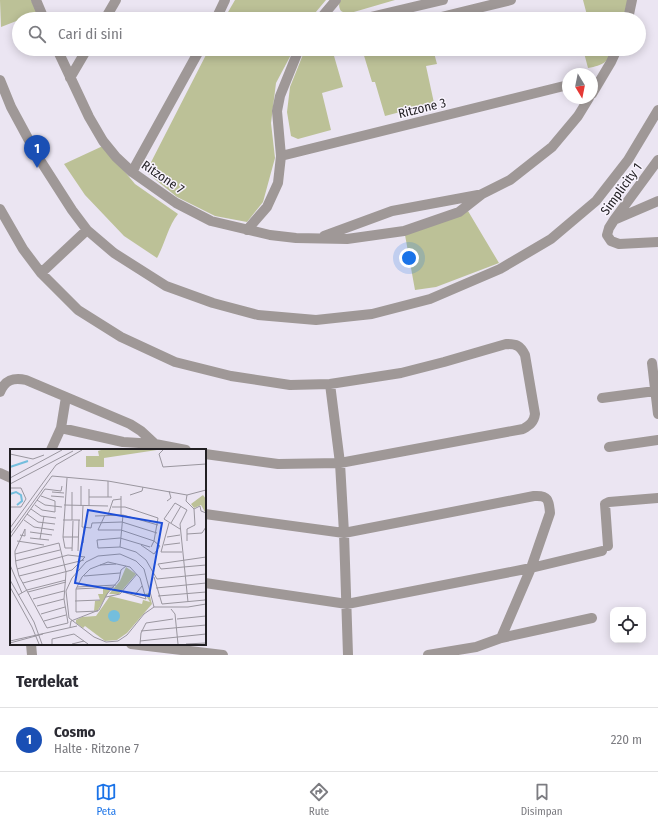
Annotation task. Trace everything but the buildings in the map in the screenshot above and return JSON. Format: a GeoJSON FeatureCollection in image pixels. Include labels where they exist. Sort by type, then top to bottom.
{"type":"FeatureCollection","features":[{"type":"Feature","properties":{"kind":"street"},"geometry":{"type":"LineString","coordinates":[[36,0],[41,12]]}},
{"type":"Feature","properties":{"kind":"street"},"geometry":{"type":"LineString","coordinates":[[109,12],[116,0]]}},
{"type":"Feature","properties":{"kind":"street"},"geometry":{"type":"LineString","coordinates":[[219,12],[225,0]]}},
{"type":"Feature","properties":{"kind":"street"},"geometry":{"type":"LineString","coordinates":[[326,12],[336,0]]}},
{"type":"Feature","properties":{"kind":"street"},"geometry":{"type":"LineString","coordinates":[[392,12],[444,0]]}},
{"type":"Feature","properties":{"kind":"street"},"geometry":{"type":"LineString","coordinates":[[462,12],[511,0]]}},
{"type":"Feature","properties":{"kind":"street"},"geometry":{"type":"LineString","coordinates":[[629,12],[632,0]]}},
{"type":"Feature","properties":{"kind":"street","name":"Ritzone 7"},"geometry":{"type":"LineString","coordinates":[[60,56],[103,141],[116,157],[132,172],[176,203],[212,221],[247,230],[270,235],[296,238],[319,237]]}},
{"type":"Feature","properties":{"kind":"street"},"geometry":{"type":"LineString","coordinates":[[70,78],[83,56]]}},
{"type":"Feature","properties":{"kind":"street"},"geometry":{"type":"LineString","coordinates":[[132,172],[196,56]]}},
{"type":"Feature","properties":{"kind":"street"},"geometry":{"type":"LineString","coordinates":[[247,230],[267,207],[278,183],[281,156],[277,111],[280,96],[297,56]]}},
{"type":"Feature","properties":{"kind":"street"},"geometry":{"type":"LineString","coordinates":[[598,84],[613,56]]}},
{"type":"Feature","properties":{"kind":"street"},"geometry":{"type":"LineString","coordinates":[[598,77],[603,76]]}},
{"type":"Feature","properties":{"kind":"street"},"geometry":{"type":"LineString","coordinates":[[0,80],[11,107],[38,157],[72,210],[87,230],[114,253],[166,286],[213,303],[258,314],[316,320],[372,314],[437,296],[500,270],[551,239],[596,201],[628,160],[658,110]]}},
{"type":"Feature","properties":{"kind":"street","name":"Ritzone 3"},"geometry":{"type":"LineString","coordinates":[[281,156],[562,86]]}},
{"type":"Feature","properties":{"kind":"street"},"geometry":{"type":"LineString","coordinates":[[319,237],[346,239],[404,231],[459,212],[482,194],[510,180],[552,147],[578,116],[585,104]]}},
{"type":"Feature","properties":{"kind":"street","name":"Simplicity 1"},"geometry":{"type":"LineString","coordinates":[[658,160],[608,228],[607,235],[611,242],[619,244],[658,242]]}},
{"type":"Feature","properties":{"kind":"street"},"geometry":{"type":"LineString","coordinates":[[319,237],[392,211],[482,194]]}},
{"type":"Feature","properties":{"kind":"street"},"geometry":{"type":"LineString","coordinates":[[614,220],[658,202]]}},
{"type":"Feature","properties":{"kind":"street"},"geometry":{"type":"LineString","coordinates":[[0,209],[23,249],[41,273],[78,310],[121,337],[175,362],[231,376],[290,385],[330,384],[401,373],[506,344],[514,344],[522,348],[525,355],[535,414],[534,421],[523,429],[340,463],[278,464],[206,454]]}},
{"type":"Feature","properties":{"kind":"street"},"geometry":{"type":"LineString","coordinates":[[41,273],[87,230]]}},
{"type":"Feature","properties":{"kind":"street"},"geometry":{"type":"LineString","coordinates":[[652,363],[658,414]]}},
{"type":"Feature","properties":{"kind":"street"},"geometry":{"type":"LineString","coordinates":[[0,392],[6,382],[18,378],[26,380],[130,424],[141,431],[155,444]]}},
{"type":"Feature","properties":{"kind":"street"},"geometry":{"type":"LineString","coordinates":[[330,384],[340,463],[348,655]]}},
{"type":"Feature","properties":{"kind":"street"},"geometry":{"type":"LineString","coordinates":[[602,398],[655,391]]}},
{"type":"Feature","properties":{"kind":"street"},"geometry":{"type":"LineString","coordinates":[[51,449],[61,428],[66,397]]}},
{"type":"Feature","properties":{"kind":"street"},"geometry":{"type":"LineString","coordinates":[[61,428],[123,442],[155,444],[181,449]]}},
{"type":"Feature","properties":{"kind":"street"},"geometry":{"type":"LineString","coordinates":[[609,447],[658,440]]}},
{"type":"Feature","properties":{"kind":"street"},"geometry":{"type":"LineString","coordinates":[[0,473],[10,478]]}},
{"type":"Feature","properties":{"kind":"street"},"geometry":{"type":"LineString","coordinates":[[206,514],[344,533],[534,496],[542,496],[547,499],[550,513],[531,568],[501,638]]}},
{"type":"Feature","properties":{"kind":"street"},"geometry":{"type":"LineString","coordinates":[[206,583],[347,604],[531,568],[605,549],[605,504],[609,502],[658,498]]}},
{"type":"Feature","properties":{"kind":"street"},"geometry":{"type":"LineString","coordinates":[[428,655],[476,651],[501,638],[592,618]]}},
{"type":"Feature","properties":{"kind":"street"},"geometry":{"type":"LineString","coordinates":[[31,645],[32,655]]}},
{"type":"Feature","properties":{"kind":"street"},"geometry":{"type":"LineString","coordinates":[[140,645],[223,655]]}},
{"type":"Feature","properties":{"kind":"green space"},"geometry":{"type":"Polygon","coordinates":[[[0,0],[31,0],[37,12],[12,12],[12,23],[1,27],[0,0]]]}},
{"type":"Feature","properties":{"kind":"green space"},"geometry":{"type":"Polygon","coordinates":[[[235,0],[326,0],[316,12],[228,12],[235,0]]]}},
{"type":"Feature","properties":{"kind":"green space"},"geometry":{"type":"Polygon","coordinates":[[[341,0],[395,0],[354,12],[341,11],[339,4],[341,0]]]}},
{"type":"Feature","properties":{"kind":"green space"},"geometry":{"type":"Polygon","coordinates":[[[583,0],[632,0],[628,12],[586,12],[583,0]]]}},
{"type":"Feature","properties":{"kind":"green space"},"geometry":{"type":"Polygon","coordinates":[[[205,56],[290,56],[276,83],[271,123],[275,158],[263,202],[247,222],[215,216],[177,197],[146,172],[205,56]]]}},
{"type":"Feature","properties":{"kind":"green space"},"geometry":{"type":"Polygon","coordinates":[[[302,56],[334,56],[343,87],[322,93],[331,130],[298,139],[291,136],[287,112],[290,87],[302,56]]]}},
{"type":"Feature","properties":{"kind":"green space"},"geometry":{"type":"Polygon","coordinates":[[[364,56],[435,56],[437,64],[426,66],[434,103],[385,116],[375,82],[372,82],[364,56]]]}},
{"type":"Feature","properties":{"kind":"green space"},"geometry":{"type":"Polygon","coordinates":[[[585,56],[610,56],[604,63],[588,68],[585,56]]]}},
{"type":"Feature","properties":{"kind":"green space"},"geometry":{"type":"Polygon","coordinates":[[[105,145],[115,160],[135,184],[178,214],[157,258],[124,236],[85,195],[64,164],[105,145]]]}},
{"type":"Feature","properties":{"kind":"green space"},"geometry":{"type":"Polygon","coordinates":[[[468,211],[499,263],[436,287],[415,290],[405,235],[468,211]]]}},
{"type":"Feature","properties":{"kind":"place","name":"Cosmo"},"geometry":{"type":"Point","coordinates":[37,168]}}]}
